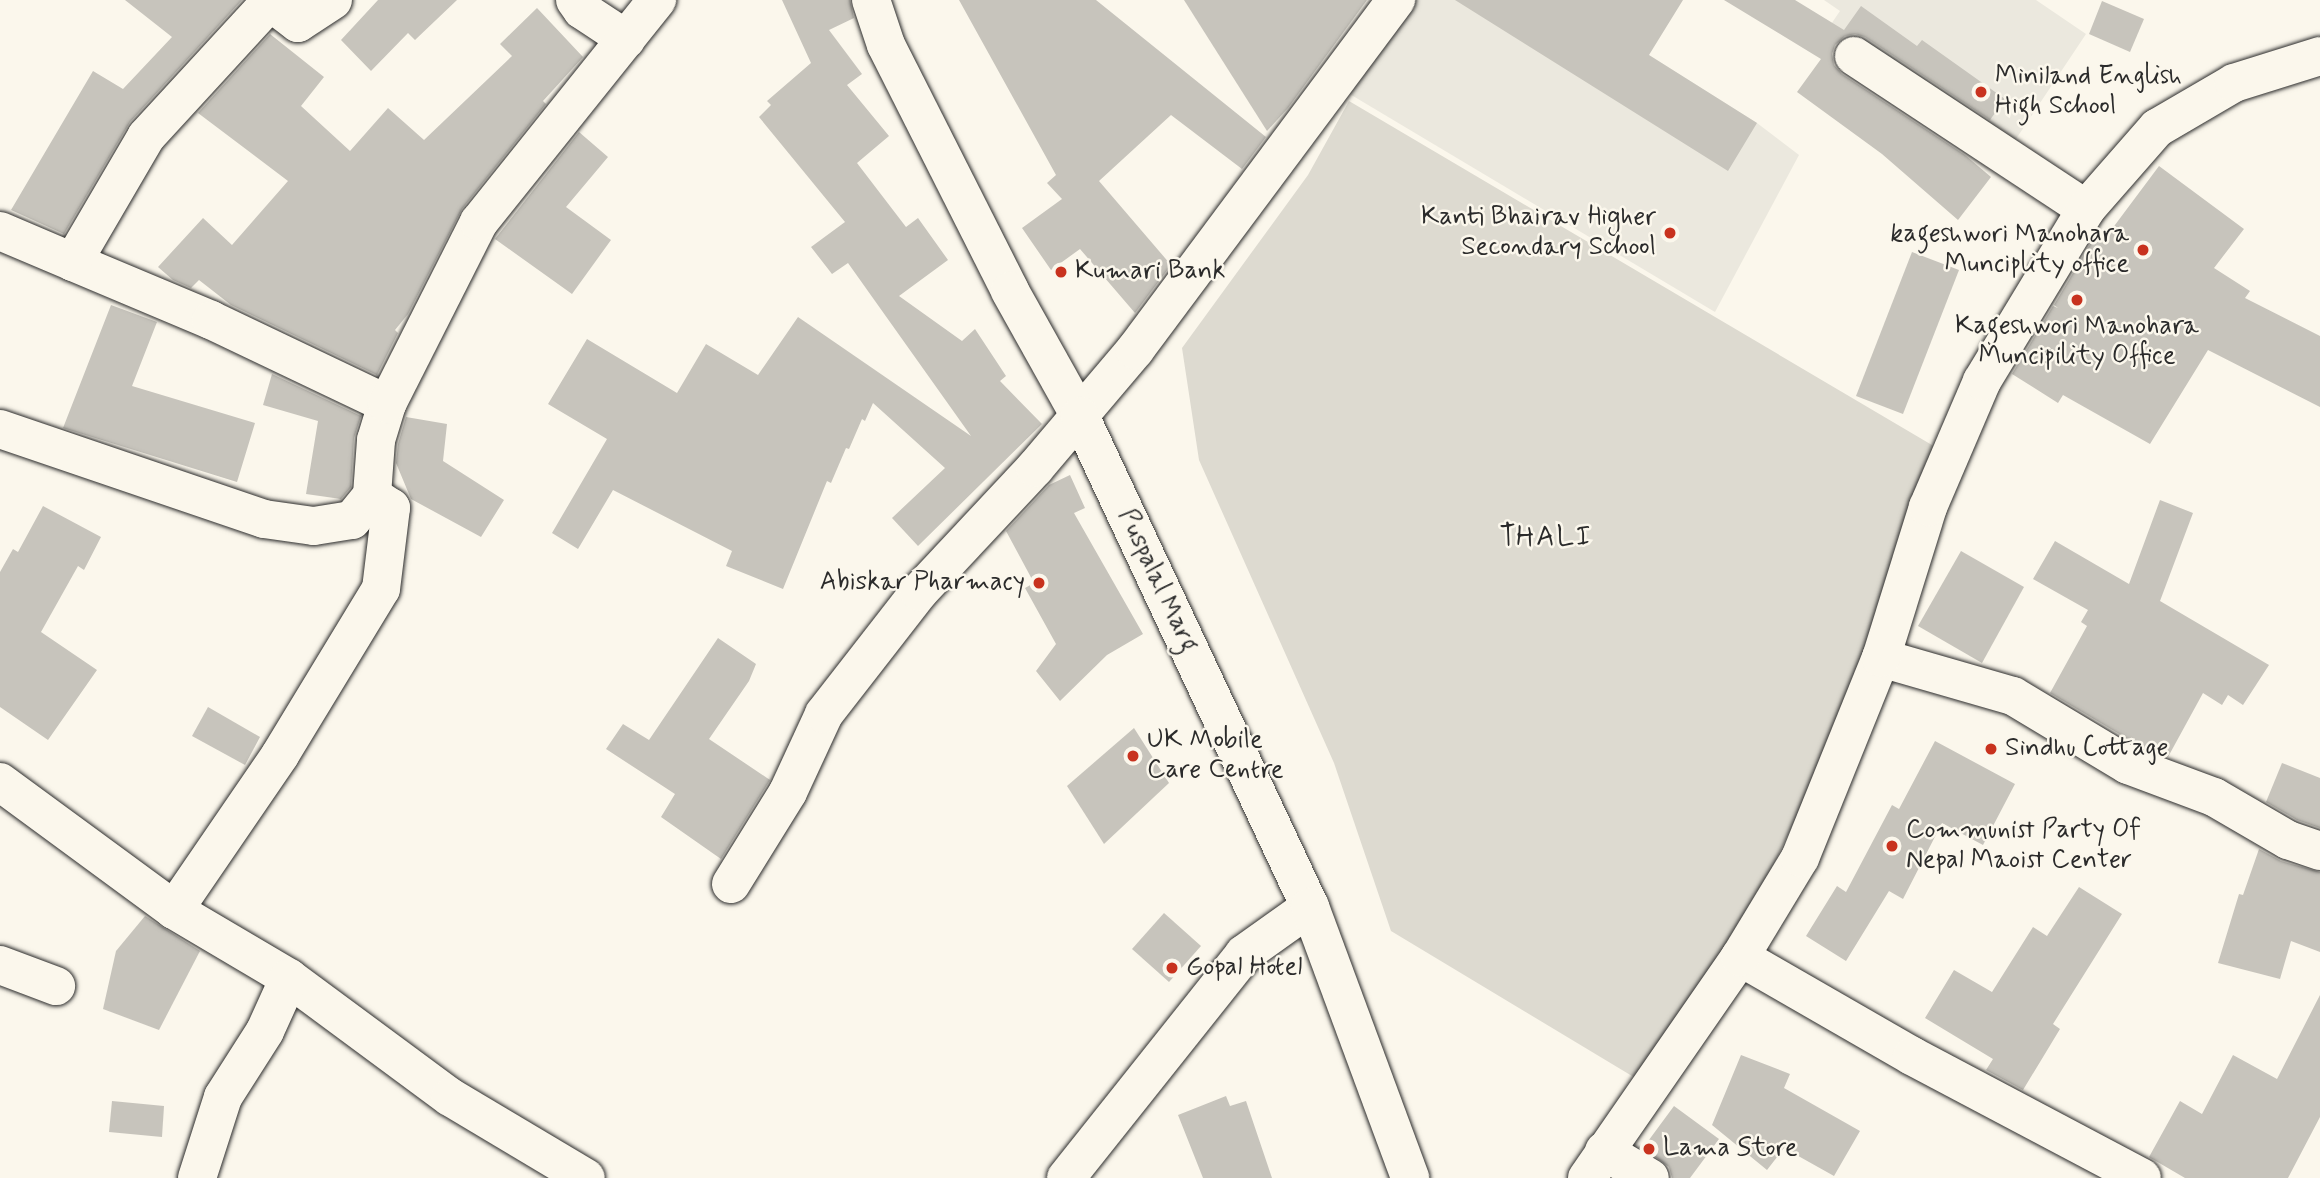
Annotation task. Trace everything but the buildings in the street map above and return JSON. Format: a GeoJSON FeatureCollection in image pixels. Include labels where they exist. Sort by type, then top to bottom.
{"type":"FeatureCollection","features":[{"type":"Feature","properties":{"kind":"street"},"geometry":{"type":"LineString","coordinates":[[73,262],[146,137],[270,2],[298,23],[333,0]]}},
{"type":"Feature","properties":{"kind":"street"},"geometry":{"type":"LineString","coordinates":[[575,0],[582,10],[626,39]]}},
{"type":"Feature","properties":{"kind":"street"},"geometry":{"type":"LineString","coordinates":[[0,429],[264,519],[314,526],[352,520],[372,495],[376,440],[387,404],[479,222],[657,0]]}},
{"type":"Feature","properties":{"kind":"street","name":"Puspalal Marg"},"geometry":{"type":"LineString","coordinates":[[871,0],[892,57],[1010,291],[1080,416],[1310,907],[1410,1178]]}},
{"type":"Feature","properties":{"kind":"street"},"geometry":{"type":"LineString","coordinates":[[731,884],[788,792],[824,715],[919,592],[1080,416],[1135,350],[1396,0]]}},
{"type":"Feature","properties":{"kind":"street"},"geometry":{"type":"LineString","coordinates":[[1854,56],[2086,209]]}},
{"type":"Feature","properties":{"kind":"street"},"geometry":{"type":"LineString","coordinates":[[1650,1178],[1596,1165],[1740,957],[1800,858],[1881,658],[1928,507],[1982,381],[2086,209],[2158,128],[2234,83],[2320,57]]}},
{"type":"Feature","properties":{"kind":"street"},"geometry":{"type":"LineString","coordinates":[[0,231],[211,320],[387,404]]}},
{"type":"Feature","properties":{"kind":"street"},"geometry":{"type":"LineString","coordinates":[[174,910],[280,755],[381,589],[391,508],[372,495]]}},
{"type":"Feature","properties":{"kind":"street"},"geometry":{"type":"LineString","coordinates":[[1881,658],[2013,696],[2128,765],[2214,797],[2288,840],[2320,851]]}},
{"type":"Feature","properties":{"kind":"street"},"geometry":{"type":"LineString","coordinates":[[0,782],[174,910],[289,978],[450,1097],[586,1178]]}},
{"type":"Feature","properties":{"kind":"street"},"geometry":{"type":"LineString","coordinates":[[1066,1178],[1244,954],[1310,907]]}},
{"type":"Feature","properties":{"kind":"street"},"geometry":{"type":"LineString","coordinates":[[1740,957],[1912,1056],[2142,1178]]}},
{"type":"Feature","properties":{"kind":"street"},"geometry":{"type":"LineString","coordinates":[[0,965],[56,986]]}},
{"type":"Feature","properties":{"kind":"street"},"geometry":{"type":"LineString","coordinates":[[197,1178],[223,1097],[265,1031],[289,978]]}},
{"type":"Feature","properties":{"kind":"shaded area","name":"Kanti Bhairav Higher Secondary School"},"geometry":{"type":"Polygon","coordinates":[[[1415,0],[1561,0],[1757,123],[1799,155],[1715,312],[1348,93],[1415,0]]]}},
{"type":"Feature","properties":{"kind":"shaded area","name":"Miniland English High School"},"geometry":{"type":"Polygon","coordinates":[[[1824,0],[2036,0],[2086,34],[2006,154],[1825,33],[1840,11],[1824,0]]]}},
{"type":"Feature","properties":{"kind":"shaded area"},"geometry":{"type":"Polygon","coordinates":[[[1349,101],[1954,458],[1853,700],[1741,932],[1637,1079],[1391,931],[1334,763],[1199,460],[1182,348],[1308,175],[1349,101]]]}},
{"type":"Feature","properties":{"kind":"place","name":"Miniland English High School"},"geometry":{"type":"Point","coordinates":[1981,92]}},
{"type":"Feature","properties":{"kind":"place","name":"Kanti Bhairav Higher Secondary School"},"geometry":{"type":"Point","coordinates":[1670,233]}},
{"type":"Feature","properties":{"kind":"place","name":"kageshwori Manohara Munciplity office"},"geometry":{"type":"Point","coordinates":[2143,250]}},
{"type":"Feature","properties":{"kind":"place","name":"Kumari Bank"},"geometry":{"type":"Point","coordinates":[1061,272]}},
{"type":"Feature","properties":{"kind":"place","name":"Kageshwori Manohara Muncipility Office"},"geometry":{"type":"Point","coordinates":[2077,300]}},
{"type":"Feature","properties":{"kind":"place","name":"Abiskar Pharmacy"},"geometry":{"type":"Point","coordinates":[1039,583]}},
{"type":"Feature","properties":{"kind":"place","name":"Sindhu Cottage"},"geometry":{"type":"Point","coordinates":[1991,749]}},
{"type":"Feature","properties":{"kind":"place","name":"UK Mobile Care Centre"},"geometry":{"type":"Point","coordinates":[1133,756]}},
{"type":"Feature","properties":{"kind":"place","name":"Communist Party Of Nepal Maoist Center"},"geometry":{"type":"Point","coordinates":[1892,846]}},
{"type":"Feature","properties":{"kind":"place","name":"Gopal Hotel"},"geometry":{"type":"Point","coordinates":[1172,968]}},
{"type":"Feature","properties":{"kind":"place","name":"Lama Store"},"geometry":{"type":"Point","coordinates":[1649,1149]}},
{"type":"Feature","properties":{"kind":"district","name":"THALI"},"geometry":{"type":"Point","coordinates":[1546,538]}}]}
